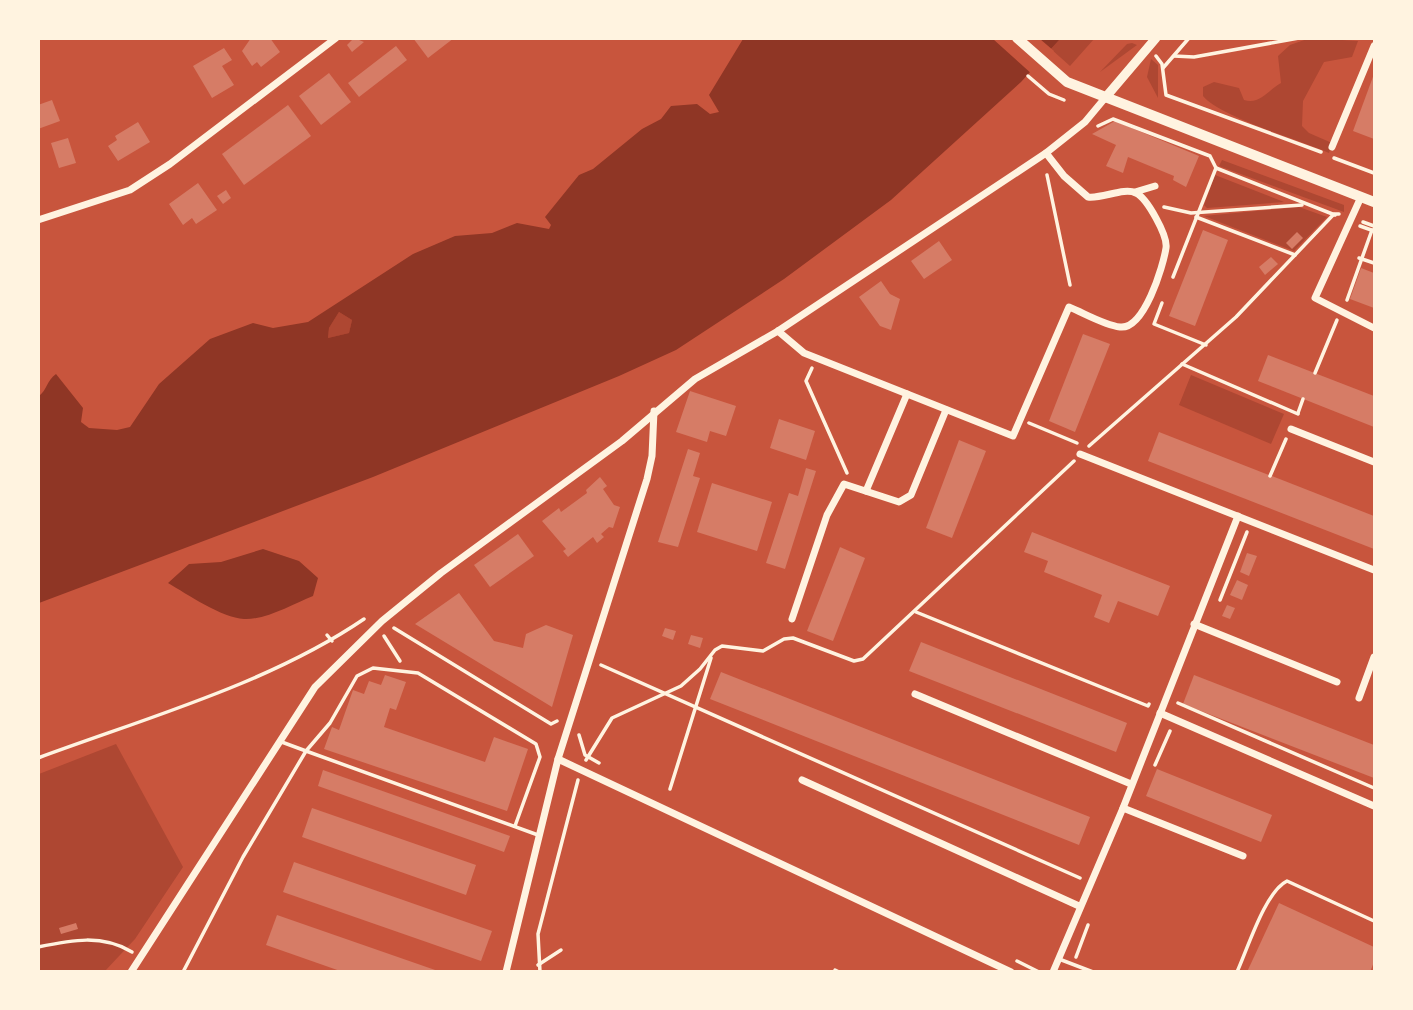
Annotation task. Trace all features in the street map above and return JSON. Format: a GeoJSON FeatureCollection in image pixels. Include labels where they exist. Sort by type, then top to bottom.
{"type":"FeatureCollection","features":[{"type":"Feature","properties":{"kind":"main road"},"geometry":{"type":"LineString","coordinates":[[1017,38],[1067,82],[1374,202]]}},
{"type":"Feature","properties":{"kind":"street"},"geometry":{"type":"LineString","coordinates":[[38,220],[130,190],[170,164],[336,38]]}},
{"type":"Feature","properties":{"kind":"street"},"geometry":{"type":"LineString","coordinates":[[131,971],[324,676],[382,621],[441,573],[622,441],[654,411],[695,379],[778,331],[1046,153],[1085,122],[1156,38]]}},
{"type":"Feature","properties":{"kind":"street"},"geometry":{"type":"LineString","coordinates":[[1332,147],[1374,46]]}},
{"type":"Feature","properties":{"kind":"street"},"geometry":{"type":"LineString","coordinates":[[1046,153],[1064,176],[1088,197],[1135,192],[1155,186]]}},
{"type":"Feature","properties":{"kind":"street"},"geometry":{"type":"LineString","coordinates":[[778,331],[804,353],[1013,436],[1069,307],[1120,327],[1130,324],[1144,313],[1166,244],[1163,231],[1147,205],[1135,192]]}},
{"type":"Feature","properties":{"kind":"street"},"geometry":{"type":"LineString","coordinates":[[1361,197],[1315,298],[1374,328]]}},
{"type":"Feature","properties":{"kind":"street"},"geometry":{"type":"LineString","coordinates":[[866,491],[907,394]]}},
{"type":"Feature","properties":{"kind":"street"},"geometry":{"type":"LineString","coordinates":[[792,619],[827,515],[844,484],[899,502],[911,495],[946,410]]}},
{"type":"Feature","properties":{"kind":"street"},"geometry":{"type":"LineString","coordinates":[[506,971],[558,759],[647,479],[652,456],[654,411]]}},
{"type":"Feature","properties":{"kind":"street"},"geometry":{"type":"LineString","coordinates":[[1291,429],[1374,462]]}},
{"type":"Feature","properties":{"kind":"street"},"geometry":{"type":"LineString","coordinates":[[1080,454],[1374,570]]}},
{"type":"Feature","properties":{"kind":"street"},"geometry":{"type":"LineString","coordinates":[[1054,971],[1089,882],[1123,808],[1238,516]]}},
{"type":"Feature","properties":{"kind":"street"},"geometry":{"type":"LineString","coordinates":[[1194,624],[1337,682]]}},
{"type":"Feature","properties":{"kind":"street"},"geometry":{"type":"LineString","coordinates":[[1359,698],[1374,657]]}},
{"type":"Feature","properties":{"kind":"street"},"geometry":{"type":"LineString","coordinates":[[915,694],[1131,784]]}},
{"type":"Feature","properties":{"kind":"street"},"geometry":{"type":"LineString","coordinates":[[1160,713],[1374,806]]}},
{"type":"Feature","properties":{"kind":"street"},"geometry":{"type":"LineString","coordinates":[[558,759],[1011,971]]}},
{"type":"Feature","properties":{"kind":"street"},"geometry":{"type":"LineString","coordinates":[[802,780],[1079,906]]}},
{"type":"Feature","properties":{"kind":"street"},"geometry":{"type":"LineString","coordinates":[[1123,808],[1243,856]]}},
{"type":"Feature","properties":{"kind":"lane"},"geometry":{"type":"LineString","coordinates":[[183,971],[243,857],[306,751],[330,723],[357,676],[373,668],[418,673],[536,744],[540,758],[515,826]]}},
{"type":"Feature","properties":{"kind":"lane"},"geometry":{"type":"LineString","coordinates":[[279,741],[538,835]]}},
{"type":"Feature","properties":{"kind":"lane"},"geometry":{"type":"LineString","coordinates":[[1237,971],[1271,896],[1279,884],[1287,881],[1374,921]]}},
{"type":"Feature","properties":{"kind":"lane"},"geometry":{"type":"LineString","coordinates":[[1059,959],[1093,971]]}},
{"type":"Feature","properties":{"kind":"path"},"geometry":{"type":"LineString","coordinates":[[1163,68],[1189,38]]}},
{"type":"Feature","properties":{"kind":"path"},"geometry":{"type":"LineString","coordinates":[[1174,56],[1194,58],[1299,38]]}},
{"type":"Feature","properties":{"kind":"path"},"geometry":{"type":"LineString","coordinates":[[1155,54],[1163,68],[1166,94],[1374,173]]}},
{"type":"Feature","properties":{"kind":"path"},"geometry":{"type":"LineString","coordinates":[[1028,76],[1049,94],[1065,100]]}},
{"type":"Feature","properties":{"kind":"path"},"geometry":{"type":"LineString","coordinates":[[1113,119],[1210,156],[1216,168],[1308,205],[1344,215]]}},
{"type":"Feature","properties":{"kind":"path"},"geometry":{"type":"LineString","coordinates":[[1169,287],[1216,168]]}},
{"type":"Feature","properties":{"kind":"path"},"geometry":{"type":"LineString","coordinates":[[1046,171],[1070,285]]}},
{"type":"Feature","properties":{"kind":"path"},"geometry":{"type":"LineString","coordinates":[[1147,205],[1196,215],[1295,255]]}},
{"type":"Feature","properties":{"kind":"path"},"geometry":{"type":"LineString","coordinates":[[1196,215],[1308,205]]}},
{"type":"Feature","properties":{"kind":"path"},"geometry":{"type":"LineString","coordinates":[[588,757],[604,728],[618,713],[668,693],[688,680],[715,650],[723,646],[763,650],[784,639],[793,638],[858,661],[869,655],[1080,454],[1206,345],[1334,214]]}},
{"type":"Feature","properties":{"kind":"path"},"geometry":{"type":"LineString","coordinates":[[1355,304],[1345,299],[1359,258],[1374,229],[1360,224]]}},
{"type":"Feature","properties":{"kind":"path"},"geometry":{"type":"LineString","coordinates":[[1359,258],[1374,263]]}},
{"type":"Feature","properties":{"kind":"path"},"geometry":{"type":"LineString","coordinates":[[1164,299],[1154,324],[1206,345]]}},
{"type":"Feature","properties":{"kind":"path"},"geometry":{"type":"LineString","coordinates":[[1315,373],[1340,312]]}},
{"type":"Feature","properties":{"kind":"path"},"geometry":{"type":"LineString","coordinates":[[804,353],[814,365],[806,381],[848,474],[846,485]]}},
{"type":"Feature","properties":{"kind":"path"},"geometry":{"type":"LineString","coordinates":[[1182,364],[1298,414]]}},
{"type":"Feature","properties":{"kind":"path"},"geometry":{"type":"LineString","coordinates":[[1020,419],[1088,447]]}},
{"type":"Feature","properties":{"kind":"path"},"geometry":{"type":"LineString","coordinates":[[916,612],[1148,706],[1154,693]]}},
{"type":"Feature","properties":{"kind":"path"},"geometry":{"type":"LineString","coordinates":[[38,758],[211,694],[332,641],[367,617],[382,621]]}},
{"type":"Feature","properties":{"kind":"path"},"geometry":{"type":"LineString","coordinates":[[406,670],[383,637],[393,627],[551,724],[557,723],[560,716]]}},
{"type":"Feature","properties":{"kind":"path"},"geometry":{"type":"LineString","coordinates":[[327,635],[332,641]]}},
{"type":"Feature","properties":{"kind":"path"},"geometry":{"type":"LineString","coordinates":[[670,789],[698,706],[711,656]]}},
{"type":"Feature","properties":{"kind":"path"},"geometry":{"type":"LineString","coordinates":[[599,664],[1089,882]]}},
{"type":"Feature","properties":{"kind":"path"},"geometry":{"type":"LineString","coordinates":[[1178,704],[1374,788]]}},
{"type":"Feature","properties":{"kind":"path"},"geometry":{"type":"LineString","coordinates":[[540,971],[537,942],[542,914],[576,785]]}},
{"type":"Feature","properties":{"kind":"path"},"geometry":{"type":"LineString","coordinates":[[38,947],[95,938],[120,945],[140,957]]}},
{"type":"Feature","properties":{"kind":"path"},"geometry":{"type":"LineString","coordinates":[[538,965],[561,950]]}},
{"type":"Feature","properties":{"kind":"shaded area"},"geometry":{"type":"Polygon","coordinates":[[[1310,38],[1358,41],[1352,57],[1324,62],[1303,101],[1302,126],[1309,133],[1332,143],[1329,153],[1243,120],[1212,104],[1203,96],[1203,87],[1214,82],[1239,88],[1244,100],[1259,99],[1281,83],[1278,56],[1290,45],[1310,38]]]}},
{"type":"Feature","properties":{"kind":"shaded area"},"geometry":{"type":"Polygon","coordinates":[[[743,39],[1060,39],[1021,82],[891,200],[784,279],[676,350],[373,477],[39,603],[39,396],[56,374],[83,408],[81,422],[89,428],[117,430],[130,427],[159,384],[210,339],[253,323],[273,328],[308,322],[413,254],[455,236],[492,233],[517,223],[549,229],[551,225],[545,217],[579,175],[593,169],[642,129],[661,119],[671,106],[697,104],[710,114],[719,112],[709,95],[743,39]],[[339,312],[329,328],[328,338],[349,333],[352,320],[339,312]]]}},
{"type":"Feature","properties":{"kind":"shaded area"},"geometry":{"type":"Polygon","coordinates":[[[1060,39],[1094,39],[1070,66],[1051,49],[1060,39]]]}},
{"type":"Feature","properties":{"kind":"shaded area"},"geometry":{"type":"Polygon","coordinates":[[[1127,44],[1137,45],[1100,72],[1127,44]]]}},
{"type":"Feature","properties":{"kind":"shaded area"},"geometry":{"type":"Polygon","coordinates":[[[1151,59],[1158,65],[1158,98],[1147,77],[1151,59]]]}},
{"type":"Feature","properties":{"kind":"shaded area"},"geometry":{"type":"Polygon","coordinates":[[[1222,160],[1344,205],[1344,212],[1219,166],[1222,160]]]}},
{"type":"Feature","properties":{"kind":"shaded area"},"geometry":{"type":"Polygon","coordinates":[[[1215,175],[1284,202],[1207,208],[1204,205],[1215,175]]]}},
{"type":"Feature","properties":{"kind":"shaded area"},"geometry":{"type":"Polygon","coordinates":[[[1299,207],[1327,217],[1294,251],[1204,216],[1299,207]]]}},
{"type":"Feature","properties":{"kind":"shaded area"},"geometry":{"type":"Polygon","coordinates":[[[339,312],[352,320],[349,333],[328,338],[329,328],[339,312]]]}},
{"type":"Feature","properties":{"kind":"shaded area"},"geometry":{"type":"Polygon","coordinates":[[[1191,375],[1284,414],[1271,444],[1179,405],[1191,375]]]}},
{"type":"Feature","properties":{"kind":"shaded area"},"geometry":{"type":"Polygon","coordinates":[[[263,549],[299,561],[318,578],[313,596],[270,614],[244,619],[215,610],[168,583],[189,564],[221,562],[263,549]]]}},
{"type":"Feature","properties":{"kind":"shaded area"},"geometry":{"type":"Polygon","coordinates":[[[116,744],[183,867],[135,939],[105,971],[39,972],[39,774],[116,744]]]}},
{"type":"Feature","properties":{"kind":"pier"},"geometry":{"type":"Polygon","coordinates":[[[993,39],[1040,39],[1054,51],[1033,75],[993,39]]]}},
{"type":"Feature","properties":{"kind":"building"},"geometry":{"type":"Polygon","coordinates":[[[251,38],[270,38],[280,52],[261,67],[257,62],[252,66],[242,51],[251,38]]]}},
{"type":"Feature","properties":{"kind":"building"},"geometry":{"type":"Polygon","coordinates":[[[354,38],[364,42],[352,52],[347,45],[354,38]]]}},
{"type":"Feature","properties":{"kind":"building"},"geometry":{"type":"Polygon","coordinates":[[[413,38],[454,38],[428,58],[413,38]]]}},
{"type":"Feature","properties":{"kind":"building"},"geometry":{"type":"Polygon","coordinates":[[[396,46],[407,60],[359,97],[348,83],[396,46]]]}},
{"type":"Feature","properties":{"kind":"building"},"geometry":{"type":"Polygon","coordinates":[[[224,48],[232,60],[222,66],[234,85],[212,98],[193,66],[224,48]]]}},
{"type":"Feature","properties":{"kind":"building"},"geometry":{"type":"Polygon","coordinates":[[[329,73],[351,102],[321,125],[299,96],[329,73]]]}},
{"type":"Feature","properties":{"kind":"building"},"geometry":{"type":"Polygon","coordinates":[[[1374,74],[1374,139],[1353,131],[1374,74]]]}},
{"type":"Feature","properties":{"kind":"building"},"geometry":{"type":"Polygon","coordinates":[[[52,100],[60,121],[38,129],[38,105],[52,100]]]}},
{"type":"Feature","properties":{"kind":"building"},"geometry":{"type":"Polygon","coordinates":[[[288,105],[311,136],[244,185],[222,154],[288,105]]]}},
{"type":"Feature","properties":{"kind":"building"},"geometry":{"type":"Polygon","coordinates":[[[1115,121],[1199,156],[1186,187],[1173,180],[1174,176],[1128,157],[1123,173],[1106,166],[1116,145],[1092,134],[1115,121]]]}},
{"type":"Feature","properties":{"kind":"building"},"geometry":{"type":"Polygon","coordinates":[[[138,122],[150,142],[118,161],[108,146],[117,140],[115,136],[138,122]]]}},
{"type":"Feature","properties":{"kind":"building"},"geometry":{"type":"Polygon","coordinates":[[[68,138],[76,163],[59,168],[51,143],[68,138]]]}},
{"type":"Feature","properties":{"kind":"building"},"geometry":{"type":"Polygon","coordinates":[[[198,183],[217,210],[196,224],[192,218],[183,225],[169,204],[198,183]]]}},
{"type":"Feature","properties":{"kind":"building"},"geometry":{"type":"Polygon","coordinates":[[[226,190],[231,198],[223,204],[217,196],[226,190]]]}},
{"type":"Feature","properties":{"kind":"building"},"geometry":{"type":"Polygon","coordinates":[[[1203,230],[1228,240],[1195,326],[1169,316],[1203,230]]]}},
{"type":"Feature","properties":{"kind":"building"},"geometry":{"type":"Polygon","coordinates":[[[1297,232],[1303,238],[1292,249],[1286,243],[1297,232]]]}},
{"type":"Feature","properties":{"kind":"building"},"geometry":{"type":"Polygon","coordinates":[[[939,241],[952,260],[924,279],[911,261],[939,241]]]}},
{"type":"Feature","properties":{"kind":"building"},"geometry":{"type":"Polygon","coordinates":[[[1271,257],[1278,264],[1265,275],[1259,267],[1271,257]]]}},
{"type":"Feature","properties":{"kind":"building"},"geometry":{"type":"Polygon","coordinates":[[[1361,268],[1374,273],[1374,308],[1350,299],[1361,268]]]}},
{"type":"Feature","properties":{"kind":"building"},"geometry":{"type":"Polygon","coordinates":[[[881,281],[890,294],[900,299],[891,330],[880,326],[859,297],[881,281]]]}},
{"type":"Feature","properties":{"kind":"building"},"geometry":{"type":"Polygon","coordinates":[[[1083,334],[1110,344],[1075,432],[1049,421],[1083,334]]]}},
{"type":"Feature","properties":{"kind":"building"},"geometry":{"type":"Polygon","coordinates":[[[1268,355],[1374,396],[1374,427],[1258,381],[1268,355]]]}},
{"type":"Feature","properties":{"kind":"building"},"geometry":{"type":"Polygon","coordinates":[[[690,391],[736,406],[726,436],[710,431],[707,442],[676,432],[690,391]]]}},
{"type":"Feature","properties":{"kind":"building"},"geometry":{"type":"Polygon","coordinates":[[[779,419],[815,431],[806,460],[770,448],[779,419]]]}},
{"type":"Feature","properties":{"kind":"building"},"geometry":{"type":"Polygon","coordinates":[[[1159,432],[1374,516],[1374,549],[1148,461],[1159,432]]]}},
{"type":"Feature","properties":{"kind":"building"},"geometry":{"type":"Polygon","coordinates":[[[959,440],[986,451],[952,538],[926,528],[959,440]]]}},
{"type":"Feature","properties":{"kind":"building"},"geometry":{"type":"Polygon","coordinates":[[[688,449],[700,453],[693,476],[700,478],[678,547],[658,542],[688,449]]]}},
{"type":"Feature","properties":{"kind":"building"},"geometry":{"type":"Polygon","coordinates":[[[806,468],[816,471],[785,569],[766,563],[789,493],[798,496],[806,468]]]}},
{"type":"Feature","properties":{"kind":"building"},"geometry":{"type":"Polygon","coordinates":[[[600,477],[607,486],[603,489],[614,505],[620,507],[613,528],[609,527],[601,534],[604,537],[597,543],[593,537],[568,557],[563,551],[566,549],[542,521],[559,508],[561,512],[587,493],[586,490],[600,477]]]}},
{"type":"Feature","properties":{"kind":"building"},"geometry":{"type":"Polygon","coordinates":[[[712,483],[772,502],[757,551],[697,532],[712,483]]]}},
{"type":"Feature","properties":{"kind":"building"},"geometry":{"type":"Polygon","coordinates":[[[1032,532],[1170,586],[1158,616],[1118,601],[1109,623],[1094,617],[1102,595],[1044,572],[1048,561],[1024,552],[1032,532]]]}},
{"type":"Feature","properties":{"kind":"building"},"geometry":{"type":"Polygon","coordinates":[[[518,534],[534,556],[490,587],[474,565],[518,534]]]}},
{"type":"Feature","properties":{"kind":"building"},"geometry":{"type":"Polygon","coordinates":[[[840,547],[865,558],[833,641],[807,631],[840,547]]]}},
{"type":"Feature","properties":{"kind":"building"},"geometry":{"type":"Polygon","coordinates":[[[1247,553],[1257,556],[1249,576],[1240,572],[1247,553]]]}},
{"type":"Feature","properties":{"kind":"building"},"geometry":{"type":"Polygon","coordinates":[[[1237,580],[1248,585],[1242,600],[1230,595],[1237,580]]]}},
{"type":"Feature","properties":{"kind":"building"},"geometry":{"type":"Polygon","coordinates":[[[459,593],[494,641],[523,648],[526,634],[546,625],[573,635],[552,707],[415,624],[459,593]]]}},
{"type":"Feature","properties":{"kind":"building"},"geometry":{"type":"Polygon","coordinates":[[[1227,605],[1235,608],[1230,619],[1222,616],[1227,605]]]}},
{"type":"Feature","properties":{"kind":"building"},"geometry":{"type":"Polygon","coordinates":[[[665,628],[676,631],[673,640],[662,636],[665,628]]]}},
{"type":"Feature","properties":{"kind":"building"},"geometry":{"type":"Polygon","coordinates":[[[691,635],[703,638],[700,648],[688,644],[691,635]]]}},
{"type":"Feature","properties":{"kind":"building"},"geometry":{"type":"Polygon","coordinates":[[[921,642],[1127,723],[1116,752],[909,671],[921,642]]]}},
{"type":"Feature","properties":{"kind":"building"},"geometry":{"type":"Polygon","coordinates":[[[721,672],[1090,817],[1079,845],[710,699],[721,672]]]}},
{"type":"Feature","properties":{"kind":"building"},"geometry":{"type":"Polygon","coordinates":[[[385,675],[406,682],[396,710],[390,708],[384,727],[485,762],[494,737],[528,749],[507,811],[324,749],[332,727],[339,730],[353,690],[364,694],[369,681],[381,685],[385,675]]]}},
{"type":"Feature","properties":{"kind":"building"},"geometry":{"type":"Polygon","coordinates":[[[1194,675],[1374,745],[1374,778],[1183,704],[1194,675]]]}},
{"type":"Feature","properties":{"kind":"building"},"geometry":{"type":"Polygon","coordinates":[[[1157,769],[1272,815],[1261,842],[1146,796],[1157,769]]]}},
{"type":"Feature","properties":{"kind":"building"},"geometry":{"type":"Polygon","coordinates":[[[323,770],[510,836],[504,852],[318,786],[323,770]]]}},
{"type":"Feature","properties":{"kind":"building"},"geometry":{"type":"Polygon","coordinates":[[[312,808],[476,865],[466,895],[302,837],[312,808]]]}},
{"type":"Feature","properties":{"kind":"building"},"geometry":{"type":"Polygon","coordinates":[[[294,862],[492,931],[481,961],[283,892],[294,862]]]}},
{"type":"Feature","properties":{"kind":"building"},"geometry":{"type":"Polygon","coordinates":[[[1279,903],[1374,947],[1374,962],[1370,972],[1247,972],[1279,903]]]}},
{"type":"Feature","properties":{"kind":"building"},"geometry":{"type":"Polygon","coordinates":[[[277,915],[438,972],[343,972],[266,945],[277,915]]]}},
{"type":"Feature","properties":{"kind":"building"},"geometry":{"type":"Polygon","coordinates":[[[76,923],[78,929],[61,934],[59,928],[76,923]]]}}]}
